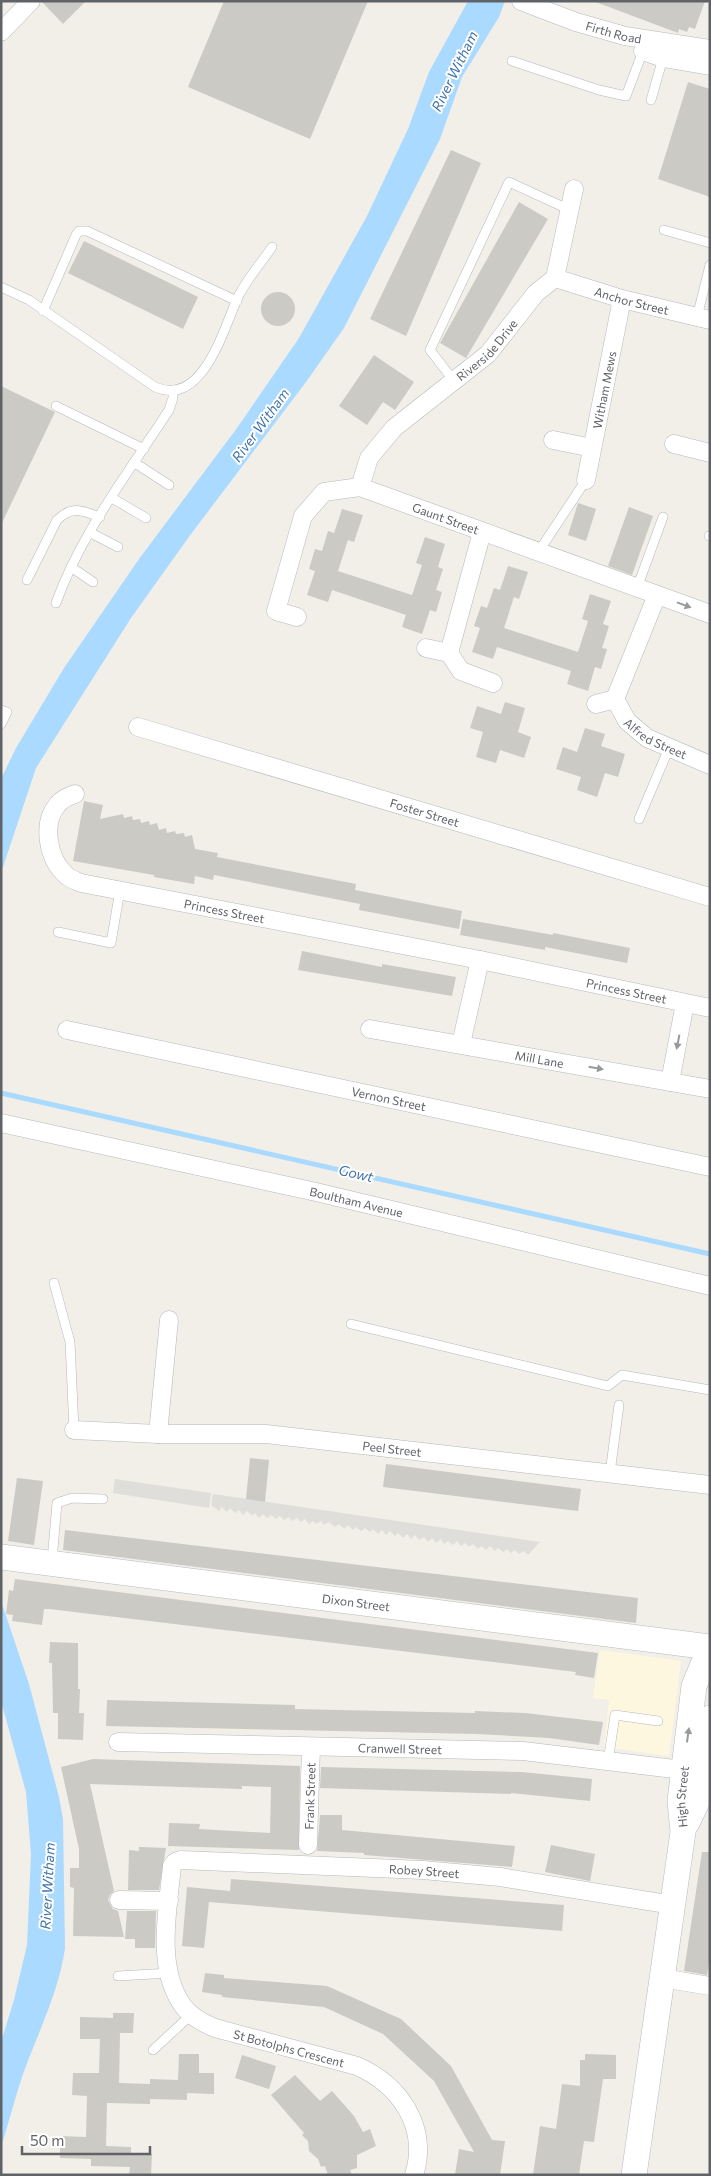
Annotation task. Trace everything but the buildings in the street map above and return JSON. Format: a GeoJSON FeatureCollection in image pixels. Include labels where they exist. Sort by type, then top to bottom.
{"type":"FeatureCollection","features":[{"type":"Feature","properties":{"kind":"street"},"geometry":{"type":"LineString","coordinates":[[1,32],[31,1]]}},
{"type":"Feature","properties":{"kind":"street","name":"Firth Road"},"geometry":{"type":"LineString","coordinates":[[521,1],[576,22],[625,36],[710,49]]}},
{"type":"Feature","properties":{"kind":"street","name":"Firth Road"},"geometry":{"type":"LineString","coordinates":[[643,51],[663,58],[710,66]]}},
{"type":"Feature","properties":{"kind":"street"},"geometry":{"type":"LineString","coordinates":[[555,278],[574,188]]}},
{"type":"Feature","properties":{"kind":"street","name":"Anchor Street"},"geometry":{"type":"LineString","coordinates":[[555,278],[622,299],[704,318]]}},
{"type":"Feature","properties":{"kind":"street","name":"Riverside Drive"},"geometry":{"type":"LineString","coordinates":[[360,487],[370,458],[394,428],[488,354],[536,293],[555,278]]}},
{"type":"Feature","properties":{"kind":"street","name":"Witham Mews"},"geometry":{"type":"LineString","coordinates":[[586,480],[622,299]]}},
{"type":"Feature","properties":{"kind":"street"},"geometry":{"type":"LineString","coordinates":[[553,440],[592,448]]}},
{"type":"Feature","properties":{"kind":"street"},"geometry":{"type":"LineString","coordinates":[[674,444],[710,453]]}},
{"type":"Feature","properties":{"kind":"street","name":"Gaunt Street"},"geometry":{"type":"LineString","coordinates":[[296,618],[276,611],[302,516],[324,492],[360,487],[710,614]]}},
{"type":"Feature","properties":{"kind":"street"},"geometry":{"type":"LineString","coordinates":[[449,653],[482,532]]}},
{"type":"Feature","properties":{"kind":"street"},"geometry":{"type":"LineString","coordinates":[[596,704],[615,699],[657,595]]}},
{"type":"Feature","properties":{"kind":"street"},"geometry":{"type":"LineString","coordinates":[[426,648],[449,653],[461,672],[493,683]]}},
{"type":"Feature","properties":{"kind":"street","name":"Alfred Street"},"geometry":{"type":"LineString","coordinates":[[615,699],[627,721],[647,738],[710,765]]}},
{"type":"Feature","properties":{"kind":"street","name":"Foster Street"},"geometry":{"type":"LineString","coordinates":[[138,727],[710,897]]}},
{"type":"Feature","properties":{"kind":"street","name":"Princess Street"},"geometry":{"type":"LineString","coordinates":[[75,794],[65,798],[53,811],[49,832],[52,854],[67,876],[81,883],[480,960],[710,1008]]}},
{"type":"Feature","properties":{"kind":"street"},"geometry":{"type":"LineString","coordinates":[[462,1044],[480,960]]}},
{"type":"Feature","properties":{"kind":"street"},"geometry":{"type":"LineString","coordinates":[[670,1082],[685,1003]]}},
{"type":"Feature","properties":{"kind":"street","name":"Mill Lane"},"geometry":{"type":"LineString","coordinates":[[370,1029],[710,1089]]}},
{"type":"Feature","properties":{"kind":"street","name":"Vernon Street"},"geometry":{"type":"LineString","coordinates":[[67,1030],[710,1166]]}},
{"type":"Feature","properties":{"kind":"street","name":"Boultham Avenue"},"geometry":{"type":"LineString","coordinates":[[1,1123],[316,1192],[710,1286]]}},
{"type":"Feature","properties":{"kind":"street"},"geometry":{"type":"LineString","coordinates":[[158,1434],[169,1320]]}},
{"type":"Feature","properties":{"kind":"street","name":"Peel Street"},"geometry":{"type":"LineString","coordinates":[[74,1430],[158,1434],[266,1434],[710,1485]]}},
{"type":"Feature","properties":{"kind":"street","name":"Dixon Street"},"geometry":{"type":"LineString","coordinates":[[5,1558],[710,1648]]}},
{"type":"Feature","properties":{"kind":"street","name":"High Street"},"geometry":{"type":"LineString","coordinates":[[683,1832],[680,1801],[683,1770],[710,1648]]}},
{"type":"Feature","properties":{"kind":"street","name":"High Street"},"geometry":{"type":"LineString","coordinates":[[683,1832],[697,1802],[710,1718]]}},
{"type":"Feature","properties":{"kind":"street","name":"Cranwell Street"},"geometry":{"type":"LineString","coordinates":[[118,1742],[311,1748],[523,1751],[683,1770]]}},
{"type":"Feature","properties":{"kind":"street","name":"Frank Street"},"geometry":{"type":"LineString","coordinates":[[308,1845],[311,1748]]}},
{"type":"Feature","properties":{"kind":"street"},"geometry":{"type":"LineString","coordinates":[[634,2175],[683,1832]]}},
{"type":"Feature","properties":{"kind":"street","name":"Robey Street"},"geometry":{"type":"LineString","coordinates":[[175,1862],[199,1861],[442,1872],[500,1877],[673,1905]]}},
{"type":"Feature","properties":{"kind":"street","name":"St Botolphs Crescent"},"geometry":{"type":"LineString","coordinates":[[175,1862],[172,1866],[167,1920],[170,1973],[182,2005],[192,2014],[215,2028],[357,2066],[376,2075],[391,2087],[411,2115],[418,2156],[414,2175]]}},
{"type":"Feature","properties":{"kind":"street"},"geometry":{"type":"LineString","coordinates":[[119,1900],[168,1901]]}},
{"type":"Feature","properties":{"kind":"street"},"geometry":{"type":"LineString","coordinates":[[662,1978],[710,1986]]}},
{"type":"Feature","properties":{"kind":"lane"},"geometry":{"type":"LineString","coordinates":[[512,61],[599,90],[626,96],[643,51]]}},
{"type":"Feature","properties":{"kind":"lane"},"geometry":{"type":"LineString","coordinates":[[651,100],[663,58]]}},
{"type":"Feature","properties":{"kind":"lane"},"geometry":{"type":"LineString","coordinates":[[454,381],[430,350],[509,182],[570,210]]}},
{"type":"Feature","properties":{"kind":"lane"},"geometry":{"type":"LineString","coordinates":[[664,230],[710,243]]}},
{"type":"Feature","properties":{"kind":"lane"},"geometry":{"type":"LineString","coordinates":[[43,310],[76,235],[79,232],[87,231],[237,301]]}},
{"type":"Feature","properties":{"kind":"lane"},"geometry":{"type":"LineString","coordinates":[[1,287],[29,300],[155,387],[163,391],[174,390],[191,383],[201,374],[211,360],[237,301],[272,247]]}},
{"type":"Feature","properties":{"kind":"lane"},"geometry":{"type":"LineString","coordinates":[[704,318],[710,266]]}},
{"type":"Feature","properties":{"kind":"lane"},"geometry":{"type":"LineString","coordinates":[[56,603],[70,567],[169,410],[174,390]]}},
{"type":"Feature","properties":{"kind":"lane"},"geometry":{"type":"LineString","coordinates":[[56,406],[144,449]]}},
{"type":"Feature","properties":{"kind":"lane"},"geometry":{"type":"LineString","coordinates":[[134,463],[169,485]]}},
{"type":"Feature","properties":{"kind":"lane"},"geometry":{"type":"LineString","coordinates":[[539,551],[586,480]]}},
{"type":"Feature","properties":{"kind":"lane"},"geometry":{"type":"LineString","coordinates":[[112,498],[146,518]]}},
{"type":"Feature","properties":{"kind":"lane"},"geometry":{"type":"LineString","coordinates":[[27,580],[57,520],[70,510],[81,510],[100,517]]}},
{"type":"Feature","properties":{"kind":"lane"},"geometry":{"type":"LineString","coordinates":[[638,588],[663,517]]}},
{"type":"Feature","properties":{"kind":"lane"},"geometry":{"type":"LineString","coordinates":[[91,533],[118,547]]}},
{"type":"Feature","properties":{"kind":"lane"},"geometry":{"type":"LineString","coordinates":[[70,567],[93,582]]}},
{"type":"Feature","properties":{"kind":"lane"},"geometry":{"type":"LineString","coordinates":[[1,710],[6,712],[1,724]]}},
{"type":"Feature","properties":{"kind":"lane"},"geometry":{"type":"LineString","coordinates":[[639,819],[669,748]]}},
{"type":"Feature","properties":{"kind":"lane"},"geometry":{"type":"LineString","coordinates":[[58,932],[111,943],[120,890]]}},
{"type":"Feature","properties":{"kind":"lane"},"geometry":{"type":"LineString","coordinates":[[54,1283],[70,1342],[74,1430]]}},
{"type":"Feature","properties":{"kind":"lane"},"geometry":{"type":"LineString","coordinates":[[350,1324],[608,1386],[622,1376],[710,1390]]}},
{"type":"Feature","properties":{"kind":"lane"},"geometry":{"type":"LineString","coordinates":[[610,1473],[619,1405]]}},
{"type":"Feature","properties":{"kind":"lane"},"geometry":{"type":"LineString","coordinates":[[52,1564],[57,1504],[72,1498],[104,1499]]}},
{"type":"Feature","properties":{"kind":"lane"},"geometry":{"type":"LineString","coordinates":[[608,1762],[615,1715],[658,1721]]}},
{"type":"Feature","properties":{"kind":"lane"},"geometry":{"type":"LineString","coordinates":[[118,1976],[170,1973]]}},
{"type":"Feature","properties":{"kind":"lane"},"geometry":{"type":"LineString","coordinates":[[153,2050],[192,2014]]}},
{"type":"Feature","properties":{"kind":"shaded area"},"geometry":{"type":"Polygon","coordinates":[[[115,1479],[211,1493],[209,1508],[113,1493],[115,1479]]]}},
{"type":"Feature","properties":{"kind":"shaded area"},"geometry":{"type":"Polygon","coordinates":[[[213,1494],[540,1542],[528,1555],[524,1551],[519,1554],[515,1550],[511,1553],[507,1549],[503,1552],[498,1548],[495,1551],[490,1546],[486,1550],[481,1546],[478,1549],[473,1544],[469,1547],[465,1543],[461,1546],[457,1541],[453,1545],[448,1541],[444,1544],[441,1539],[436,1543],[432,1538],[428,1542],[424,1537],[419,1540],[415,1535],[411,1539],[407,1534],[403,1538],[398,1533],[395,1536],[390,1531],[386,1535],[382,1530],[378,1534],[373,1529],[370,1532],[365,1528],[361,1531],[356,1527],[353,1530],[348,1525],[344,1529],[339,1524],[335,1527],[329,1522],[324,1525],[321,1521],[316,1524],[313,1521],[309,1524],[305,1519],[301,1522],[297,1518],[292,1521],[289,1517],[284,1520],[280,1516],[276,1519],[271,1515],[267,1518],[263,1514],[259,1518],[255,1513],[252,1516],[247,1511],[243,1515],[239,1510],[235,1513],[230,1508],[227,1512],[222,1507],[219,1511],[211,1505],[213,1494]]]}},
{"type":"Feature","properties":{"kind":"shaded area"},"geometry":{"type":"Polygon","coordinates":[[[600,1650],[681,1661],[669,1756],[604,1747],[609,1700],[593,1698],[600,1650]]]}},
{"type":"Feature","properties":{"kind":"water","name":"River Witham"},"geometry":{"type":"Polygon","coordinates":[[[468,1],[505,1],[499,17],[462,77],[440,139],[344,328],[131,618],[36,768],[1,873],[1,779],[16,748],[64,668],[139,559],[237,428],[299,338],[367,216],[408,129],[429,72],[468,1]]]}},
{"type":"Feature","properties":{"kind":"water","name":"River Witham"},"geometry":{"type":"Polygon","coordinates":[[[1,1601],[29,1684],[59,1797],[63,1819],[65,1948],[59,1978],[22,2076],[1,2147],[1,2042],[14,2000],[27,1945],[31,1854],[26,1792],[1,1701],[1,1601]]]}},
{"type":"Feature","properties":{"kind":"waterway","name":"Gowt"},"geometry":{"type":"LineString","coordinates":[[1,1093],[710,1254]]}}]}
